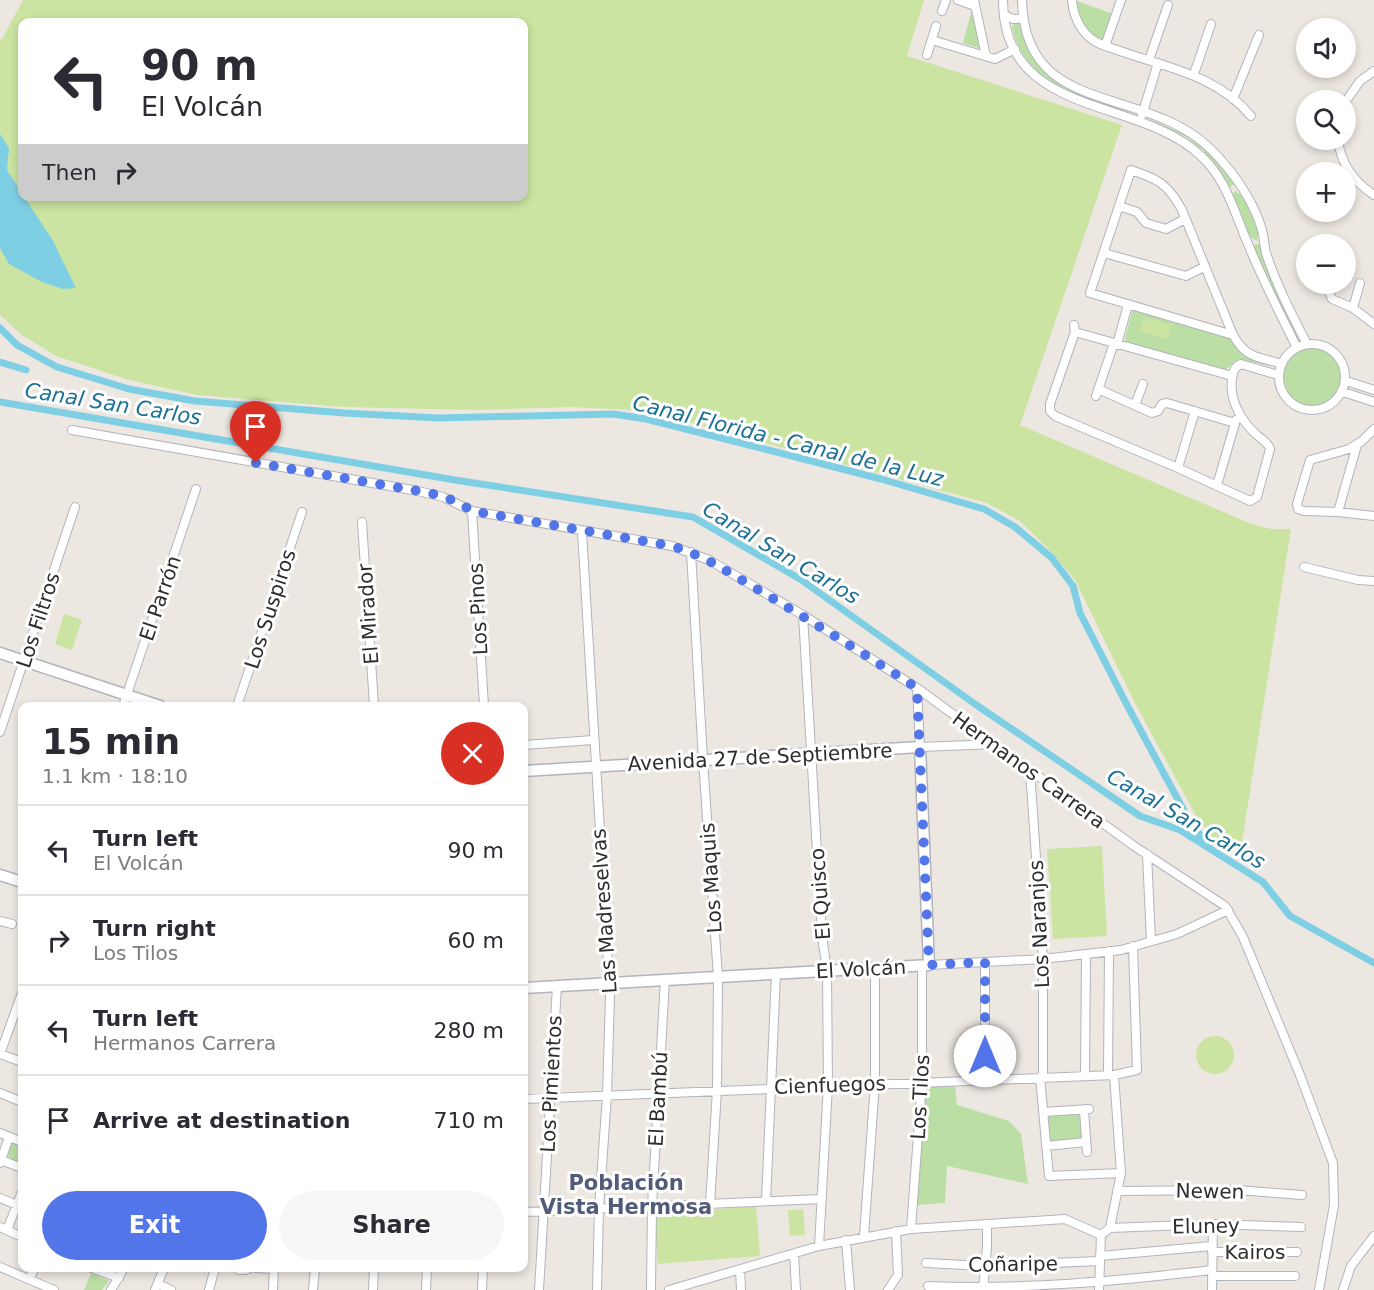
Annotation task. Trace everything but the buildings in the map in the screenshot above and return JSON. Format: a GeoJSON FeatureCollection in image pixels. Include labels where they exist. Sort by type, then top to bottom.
{"type":"FeatureCollection","features":[{"type":"Feature","properties":{"kind":"street"},"geometry":{"type":"LineString","coordinates":[[942,11],[946,0]]}},
{"type":"Feature","properties":{"kind":"street"},"geometry":{"type":"LineString","coordinates":[[958,0],[975,3],[986,56]]}},
{"type":"Feature","properties":{"kind":"street"},"geometry":{"type":"LineString","coordinates":[[1004,0],[1008,32],[1015,49],[1030,70],[1052,89],[1070,98],[1173,135],[1192,148],[1216,173],[1228,191],[1245,238],[1297,348]]}},
{"type":"Feature","properties":{"kind":"street"},"geometry":{"type":"LineString","coordinates":[[1022,0],[1027,35],[1035,52],[1059,80],[1096,97],[1174,123],[1204,143],[1221,159],[1255,211],[1265,250],[1280,290],[1307,344]]}},
{"type":"Feature","properties":{"kind":"street"},"geometry":{"type":"LineString","coordinates":[[1072,0],[1079,25],[1089,38],[1105,46],[1194,74],[1233,99],[1251,116]]}},
{"type":"Feature","properties":{"kind":"street"},"geometry":{"type":"LineString","coordinates":[[1105,46],[1121,0]]}},
{"type":"Feature","properties":{"kind":"street"},"geometry":{"type":"LineString","coordinates":[[1149,60],[1168,5]]}},
{"type":"Feature","properties":{"kind":"street"},"geometry":{"type":"LineString","coordinates":[[1004,14],[1017,20],[1023,17]]}},
{"type":"Feature","properties":{"kind":"street"},"geometry":{"type":"LineString","coordinates":[[1194,74],[1211,24]]}},
{"type":"Feature","properties":{"kind":"street"},"geometry":{"type":"LineString","coordinates":[[927,55],[936,26]]}},
{"type":"Feature","properties":{"kind":"street"},"geometry":{"type":"LineString","coordinates":[[1233,99],[1259,35]]}},
{"type":"Feature","properties":{"kind":"street"},"geometry":{"type":"LineString","coordinates":[[932,40],[995,59],[1015,49]]}},
{"type":"Feature","properties":{"kind":"street"},"geometry":{"type":"LineString","coordinates":[[1139,122],[1158,63]]}},
{"type":"Feature","properties":{"kind":"street"},"geometry":{"type":"LineString","coordinates":[[1354,90],[1360,81],[1374,71]]}},
{"type":"Feature","properties":{"kind":"street"},"geometry":{"type":"LineString","coordinates":[[1340,150],[1350,174],[1374,195]]}},
{"type":"Feature","properties":{"kind":"street"},"geometry":{"type":"LineString","coordinates":[[1233,335],[1090,292],[1131,170],[1157,180],[1172,192],[1233,335],[1245,352],[1282,364]]}},
{"type":"Feature","properties":{"kind":"street"},"geometry":{"type":"LineString","coordinates":[[1228,191],[1232,185],[1240,188]]}},
{"type":"Feature","properties":{"kind":"street"},"geometry":{"type":"LineString","coordinates":[[1119,206],[1137,212],[1146,222],[1166,229],[1185,219]]}},
{"type":"Feature","properties":{"kind":"street"},"geometry":{"type":"LineString","coordinates":[[1245,238],[1253,245],[1260,244],[1264,240]]}},
{"type":"Feature","properties":{"kind":"street"},"geometry":{"type":"LineString","coordinates":[[1104,254],[1186,276],[1204,267]]}},
{"type":"Feature","properties":{"kind":"street"},"geometry":{"type":"LineString","coordinates":[[1353,308],[1360,283]]}},
{"type":"Feature","properties":{"kind":"street"},"geometry":{"type":"LineString","coordinates":[[1330,294],[1332,299],[1353,308],[1374,324]]}},
{"type":"Feature","properties":{"kind":"street"},"geometry":{"type":"LineString","coordinates":[[1128,305],[1117,344],[1113,346],[1097,393],[1152,413],[1158,411],[1162,404],[1167,403],[1235,423]]}},
{"type":"Feature","properties":{"kind":"street"},"geometry":{"type":"LineString","coordinates":[[1232,376],[1117,344],[1074,328],[1050,404],[1050,411],[1055,416],[1250,501],[1257,497],[1270,449],[1269,445],[1255,434],[1238,413],[1231,384],[1232,376],[1234,369],[1241,364],[1278,375]]}},
{"type":"Feature","properties":{"kind":"street"},"geometry":{"type":"LineString","coordinates":[[1307,344],[1317,344],[1335,353],[1342,361],[1345,370],[1346,381],[1336,402],[1314,411],[1292,404],[1284,395],[1278,375],[1288,354],[1307,344]]}},
{"type":"Feature","properties":{"kind":"street"},"geometry":{"type":"LineString","coordinates":[[1346,381],[1374,390]]}},
{"type":"Feature","properties":{"kind":"street"},"geometry":{"type":"LineString","coordinates":[[1135,405],[1143,384]]}},
{"type":"Feature","properties":{"kind":"street"},"geometry":{"type":"LineString","coordinates":[[1342,392],[1374,402]]}},
{"type":"Feature","properties":{"kind":"street"},"geometry":{"type":"LineString","coordinates":[[1178,468],[1195,411]]}},
{"type":"Feature","properties":{"kind":"street"},"geometry":{"type":"LineString","coordinates":[[1149,422],[1152,413]]}},
{"type":"Feature","properties":{"kind":"street"},"geometry":{"type":"LineString","coordinates":[[1217,485],[1238,413]]}},
{"type":"Feature","properties":{"kind":"street"},"geometry":{"type":"LineString","coordinates":[[1374,429],[1357,445],[1334,454],[1313,458],[1307,465],[1297,504],[1298,508],[1304,511],[1374,516]]}},
{"type":"Feature","properties":{"kind":"street","name":"Hermanos Carrera"},"geometry":{"type":"LineString","coordinates":[[72,430],[424,492],[458,502],[472,511],[661,544],[692,552],[803,615],[917,688],[1228,910]]}},
{"type":"Feature","properties":{"kind":"street"},"geometry":{"type":"LineString","coordinates":[[1338,512],[1357,445]]}},
{"type":"Feature","properties":{"kind":"street","name":"El Parrón"},"geometry":{"type":"LineString","coordinates":[[124,702],[196,489]]}},
{"type":"Feature","properties":{"kind":"street","name":"Los Filtros"},"geometry":{"type":"LineString","coordinates":[[0,732],[75,507]]}},
{"type":"Feature","properties":{"kind":"street","name":"Los Pinos"},"geometry":{"type":"LineString","coordinates":[[472,511],[484,702]]}},
{"type":"Feature","properties":{"kind":"street","name":"Los Suspiros"},"geometry":{"type":"LineString","coordinates":[[240,702],[302,512]]}},
{"type":"Feature","properties":{"kind":"street","name":"El Mirador"},"geometry":{"type":"LineString","coordinates":[[362,522],[374,702]]}},
{"type":"Feature","properties":{"kind":"street","name":"Las Madreselvas"},"geometry":{"type":"LineString","coordinates":[[582,532],[609,983],[607,1095],[599,1209],[597,1290]]}},
{"type":"Feature","properties":{"kind":"street","name":"Los Maquis"},"geometry":{"type":"LineString","coordinates":[[692,552],[718,977],[717,1090],[710,1204]]}},
{"type":"Feature","properties":{"kind":"street"},"geometry":{"type":"LineString","coordinates":[[1304,567],[1359,580],[1374,581]]}},
{"type":"Feature","properties":{"kind":"street","name":"El Quisco"},"geometry":{"type":"LineString","coordinates":[[803,615],[822,936],[827,971],[828,1085],[819,1246]]}},
{"type":"Feature","properties":{"kind":"street"},"geometry":{"type":"LineString","coordinates":[[0,653],[148,702]]}},
{"type":"Feature","properties":{"kind":"street","name":"Los Tilos"},"geometry":{"type":"LineString","coordinates":[[911,1228],[922,1081],[926,965],[917,688]]}},
{"type":"Feature","properties":{"kind":"street"},"geometry":{"type":"LineString","coordinates":[[528,745],[593,740]]}},
{"type":"Feature","properties":{"kind":"street","name":"Avenida 27 de Septiembre"},"geometry":{"type":"LineString","coordinates":[[528,771],[996,744]]}},
{"type":"Feature","properties":{"kind":"street","name":"Los Naranjos"},"geometry":{"type":"LineString","coordinates":[[1030,770],[1043,958],[1041,1077],[1049,1176],[1121,1173]]}},
{"type":"Feature","properties":{"kind":"street"},"geometry":{"type":"LineString","coordinates":[[1147,854],[1151,941]]}},
{"type":"Feature","properties":{"kind":"street"},"geometry":{"type":"LineString","coordinates":[[0,875],[18,881]]}},
{"type":"Feature","properties":{"kind":"street"},"geometry":{"type":"LineString","coordinates":[[1228,910],[1243,937],[1333,1163],[1334,1204],[1319,1290]]}},
{"type":"Feature","properties":{"kind":"street","name":"El Volcán"},"geometry":{"type":"LineString","coordinates":[[528,988],[985,962],[1086,954],[1133,946],[1177,934],[1228,910]]}},
{"type":"Feature","properties":{"kind":"street"},"geometry":{"type":"LineString","coordinates":[[0,928],[0,922],[12,924]]}},
{"type":"Feature","properties":{"kind":"street","name":"Cienfuegos"},"geometry":{"type":"LineString","coordinates":[[528,1099],[1111,1075],[1137,1070],[1133,946]]}},
{"type":"Feature","properties":{"kind":"street"},"geometry":{"type":"LineString","coordinates":[[1099,1287],[1101,1236],[1110,1228],[1121,1173],[1111,1075],[1109,951]]}},
{"type":"Feature","properties":{"kind":"street"},"geometry":{"type":"LineString","coordinates":[[1084,1076],[1086,954]]}},
{"type":"Feature","properties":{"kind":"street"},"geometry":{"type":"LineString","coordinates":[[985,962],[985,1079]]}},
{"type":"Feature","properties":{"kind":"street"},"geometry":{"type":"LineString","coordinates":[[864,1236],[875,1083],[875,968]]}},
{"type":"Feature","properties":{"kind":"street"},"geometry":{"type":"LineString","coordinates":[[766,1201],[776,974]]}},
{"type":"Feature","properties":{"kind":"street","name":"El Bambú"},"geometry":{"type":"LineString","coordinates":[[651,1290],[652,1206],[665,980]]}},
{"type":"Feature","properties":{"kind":"street","name":"Los Pimientos"},"geometry":{"type":"LineString","coordinates":[[539,1290],[557,986]]}},
{"type":"Feature","properties":{"kind":"street"},"geometry":{"type":"LineString","coordinates":[[18,1004],[0,1054],[18,1061]]}},
{"type":"Feature","properties":{"kind":"street"},"geometry":{"type":"LineString","coordinates":[[0,1093],[18,1100]]}},
{"type":"Feature","properties":{"kind":"street"},"geometry":{"type":"LineString","coordinates":[[1043,1112],[1087,1109],[1087,1152]]}},
{"type":"Feature","properties":{"kind":"street"},"geometry":{"type":"LineString","coordinates":[[0,1133],[18,1140]]}},
{"type":"Feature","properties":{"kind":"street"},"geometry":{"type":"LineString","coordinates":[[9,1137],[0,1161],[18,1167]]}},
{"type":"Feature","properties":{"kind":"street"},"geometry":{"type":"LineString","coordinates":[[1046,1146],[1086,1142]]}},
{"type":"Feature","properties":{"kind":"street","name":"Newen"},"geometry":{"type":"LineString","coordinates":[[1117,1191],[1238,1191],[1302,1195]]}},
{"type":"Feature","properties":{"kind":"street"},"geometry":{"type":"LineString","coordinates":[[0,1198],[17,1205],[4,1229],[18,1236]]}},
{"type":"Feature","properties":{"kind":"street"},"geometry":{"type":"LineString","coordinates":[[528,1212],[822,1199]]}},
{"type":"Feature","properties":{"kind":"street"},"geometry":{"type":"LineString","coordinates":[[669,1290],[686,1288],[740,1269],[819,1246],[911,1228],[1065,1220],[1101,1236]]}},
{"type":"Feature","properties":{"kind":"street"},"geometry":{"type":"LineString","coordinates":[[983,1289],[987,1224]]}},
{"type":"Feature","properties":{"kind":"street"},"geometry":{"type":"LineString","coordinates":[[1212,1290],[1213,1224]]}},
{"type":"Feature","properties":{"kind":"street","name":"Eluney"},"geometry":{"type":"LineString","coordinates":[[1110,1228],[1213,1224],[1301,1227]]}},
{"type":"Feature","properties":{"kind":"street"},"geometry":{"type":"LineString","coordinates":[[888,1290],[897,1276],[896,1231]]}},
{"type":"Feature","properties":{"kind":"street"},"geometry":{"type":"LineString","coordinates":[[1343,1290],[1351,1266],[1374,1236]]}},
{"type":"Feature","properties":{"kind":"street"},"geometry":{"type":"LineString","coordinates":[[846,1240],[850,1290]]}},
{"type":"Feature","properties":{"kind":"street","name":"Kairos"},"geometry":{"type":"LineString","coordinates":[[1100,1259],[1212,1249],[1297,1252]]}},
{"type":"Feature","properties":{"kind":"street"},"geometry":{"type":"LineString","coordinates":[[794,1254],[796,1290]]}},
{"type":"Feature","properties":{"kind":"street","name":"Coñaripe"},"geometry":{"type":"LineString","coordinates":[[926,1263],[984,1266],[1100,1259]]}},
{"type":"Feature","properties":{"kind":"street"},"geometry":{"type":"LineString","coordinates":[[0,1267],[30,1277],[35,1282],[54,1290]]}},
{"type":"Feature","properties":{"kind":"street"},"geometry":{"type":"LineString","coordinates":[[740,1269],[741,1290]]}},
{"type":"Feature","properties":{"kind":"street"},"geometry":{"type":"LineString","coordinates":[[30,1277],[33,1272]]}},
{"type":"Feature","properties":{"kind":"street"},"geometry":{"type":"LineString","coordinates":[[103,1272],[119,1278]]}},
{"type":"Feature","properties":{"kind":"street"},"geometry":{"type":"LineString","coordinates":[[111,1290],[122,1272]]}},
{"type":"Feature","properties":{"kind":"street"},"geometry":{"type":"LineString","coordinates":[[163,1272],[157,1287],[171,1290]]}},
{"type":"Feature","properties":{"kind":"street"},"geometry":{"type":"LineString","coordinates":[[209,1290],[214,1272]]}},
{"type":"Feature","properties":{"kind":"street"},"geometry":{"type":"LineString","coordinates":[[273,1290],[274,1272]]}},
{"type":"Feature","properties":{"kind":"street"},"geometry":{"type":"LineString","coordinates":[[313,1290],[315,1272]]}},
{"type":"Feature","properties":{"kind":"street"},"geometry":{"type":"LineString","coordinates":[[373,1290],[374,1272]]}},
{"type":"Feature","properties":{"kind":"street"},"geometry":{"type":"LineString","coordinates":[[426,1290],[427,1272]]}},
{"type":"Feature","properties":{"kind":"street"},"geometry":{"type":"LineString","coordinates":[[482,1290],[483,1272]]}},
{"type":"Feature","properties":{"kind":"street"},"geometry":{"type":"LineString","coordinates":[[928,1287],[983,1289],[1099,1287],[1212,1273],[1295,1276]]}},
{"type":"Feature","properties":{"kind":"green space"},"geometry":{"type":"Polygon","coordinates":[[[23,0],[924,0],[907,56],[1122,125],[1020,425],[1249,523],[1271,529],[1291,529],[1240,855],[1219,846],[1196,816],[1135,703],[1075,580],[1020,521],[987,503],[648,411],[573,407],[476,410],[344,407],[197,395],[129,380],[56,356],[22,335],[0,315],[0,39],[23,0]]]}},
{"type":"Feature","properties":{"kind":"green space"},"geometry":{"type":"Polygon","coordinates":[[[1077,1],[1113,14],[1104,42],[1093,35],[1080,20],[1077,1]]]}},
{"type":"Feature","properties":{"kind":"green space"},"geometry":{"type":"Polygon","coordinates":[[[972,9],[982,49],[963,43],[972,9]]]}},
{"type":"Feature","properties":{"kind":"green space"},"geometry":{"type":"Polygon","coordinates":[[[1016,23],[1020,24],[1038,57],[1057,80],[1070,90],[1129,110],[1128,115],[1056,86],[1041,75],[1028,62],[1018,45],[1012,26],[1016,23]]]}},
{"type":"Feature","properties":{"kind":"green space"},"geometry":{"type":"Polygon","coordinates":[[[1147,118],[1187,135],[1206,149],[1236,185],[1232,185],[1229,189],[1204,151],[1186,137],[1147,118]]]}},
{"type":"Feature","properties":{"kind":"green space"},"geometry":{"type":"Polygon","coordinates":[[[1235,191],[1251,209],[1259,233],[1257,241],[1248,236],[1231,197],[1235,191]]]}},
{"type":"Feature","properties":{"kind":"green space"},"geometry":{"type":"Polygon","coordinates":[[[1260,244],[1266,264],[1301,343],[1296,341],[1253,245],[1260,244]]]}},
{"type":"Feature","properties":{"kind":"green space"},"geometry":{"type":"Polygon","coordinates":[[[1137,309],[1232,337],[1244,355],[1270,362],[1274,366],[1242,360],[1236,361],[1225,370],[1126,343],[1125,338],[1132,312],[1137,309]]]}},
{"type":"Feature","properties":{"kind":"green space"},"geometry":{"type":"Polygon","coordinates":[[[1144,317],[1171,325],[1168,339],[1140,332],[1144,317]]]}},
{"type":"Feature","properties":{"kind":"green space"},"geometry":{"type":"Polygon","coordinates":[[[1313,348],[1330,353],[1338,361],[1343,378],[1338,395],[1330,403],[1313,408],[1296,403],[1288,395],[1283,378],[1288,361],[1296,353],[1313,348]]]}},
{"type":"Feature","properties":{"kind":"green space"},"geometry":{"type":"Polygon","coordinates":[[[64,614],[82,620],[72,650],[55,644],[64,614]]]}},
{"type":"Feature","properties":{"kind":"green space"},"geometry":{"type":"Polygon","coordinates":[[[1102,846],[1107,936],[1053,939],[1047,849],[1102,846]]]}},
{"type":"Feature","properties":{"kind":"green space"},"geometry":{"type":"Polygon","coordinates":[[[1215,1036],[1222,1037],[1228,1042],[1233,1048],[1233,1062],[1228,1068],[1222,1073],[1215,1074],[1208,1073],[1202,1068],[1197,1062],[1196,1055],[1197,1048],[1202,1042],[1208,1037],[1215,1036]]]}},
{"type":"Feature","properties":{"kind":"green space"},"geometry":{"type":"Polygon","coordinates":[[[955,1086],[957,1105],[1009,1121],[1021,1134],[1028,1184],[947,1166],[945,1203],[917,1205],[925,1090],[929,1087],[955,1086]]]}},
{"type":"Feature","properties":{"kind":"green space"},"geometry":{"type":"Polygon","coordinates":[[[1081,1113],[1083,1139],[1050,1142],[1047,1115],[1081,1113]]]}},
{"type":"Feature","properties":{"kind":"green space"},"geometry":{"type":"Polygon","coordinates":[[[10,1140],[18,1143],[18,1161],[4,1156],[10,1140]]]}},
{"type":"Feature","properties":{"kind":"green space"},"geometry":{"type":"Polygon","coordinates":[[[756,1206],[760,1256],[658,1264],[654,1214],[756,1206]]]}},
{"type":"Feature","properties":{"kind":"green space"},"geometry":{"type":"Polygon","coordinates":[[[803,1209],[805,1235],[790,1236],[788,1210],[803,1209]]]}},
{"type":"Feature","properties":{"kind":"green space"},"geometry":{"type":"Polygon","coordinates":[[[91,1273],[109,1281],[102,1290],[84,1290],[91,1273]]]}},
{"type":"Feature","properties":{"kind":"water"},"geometry":{"type":"Polygon","coordinates":[[[0,134],[9,148],[7,170],[18,187],[18,201],[27,201],[53,241],[76,288],[63,289],[42,282],[9,264],[0,248],[0,134]]]}},
{"type":"Feature","properties":{"kind":"waterway","name":"Canal Florida - Canal de la Luz"},"geometry":{"type":"LineString","coordinates":[[0,328],[17,345],[57,367],[129,389],[195,401],[438,418],[613,414],[646,419],[753,446],[881,479],[984,509],[1015,527],[1052,558],[1073,586],[1080,613],[1128,707],[1189,820],[1209,847]]}},
{"type":"Feature","properties":{"kind":"waterway"},"geometry":{"type":"LineString","coordinates":[[0,362],[26,370]]}},
{"type":"Feature","properties":{"kind":"waterway","name":"Canal San Carlos"},"geometry":{"type":"LineString","coordinates":[[0,402],[455,480],[693,517],[800,579],[975,704],[1140,816],[1180,830],[1263,882],[1290,916],[1374,963]]}},
{"type":"Feature","properties":{"kind":"district","name":"Población Vista Hermosa"},"geometry":{"type":"Point","coordinates":[626,1195]}},
{"type":"Feature","properties":{"kind":"route"},"geometry":{"type":"LineString","coordinates":[[256,463],[430,493],[458,502],[472,511],[672,546],[692,552],[803,615],[917,688],[929,965],[985,962],[985,1056]]}}]}
